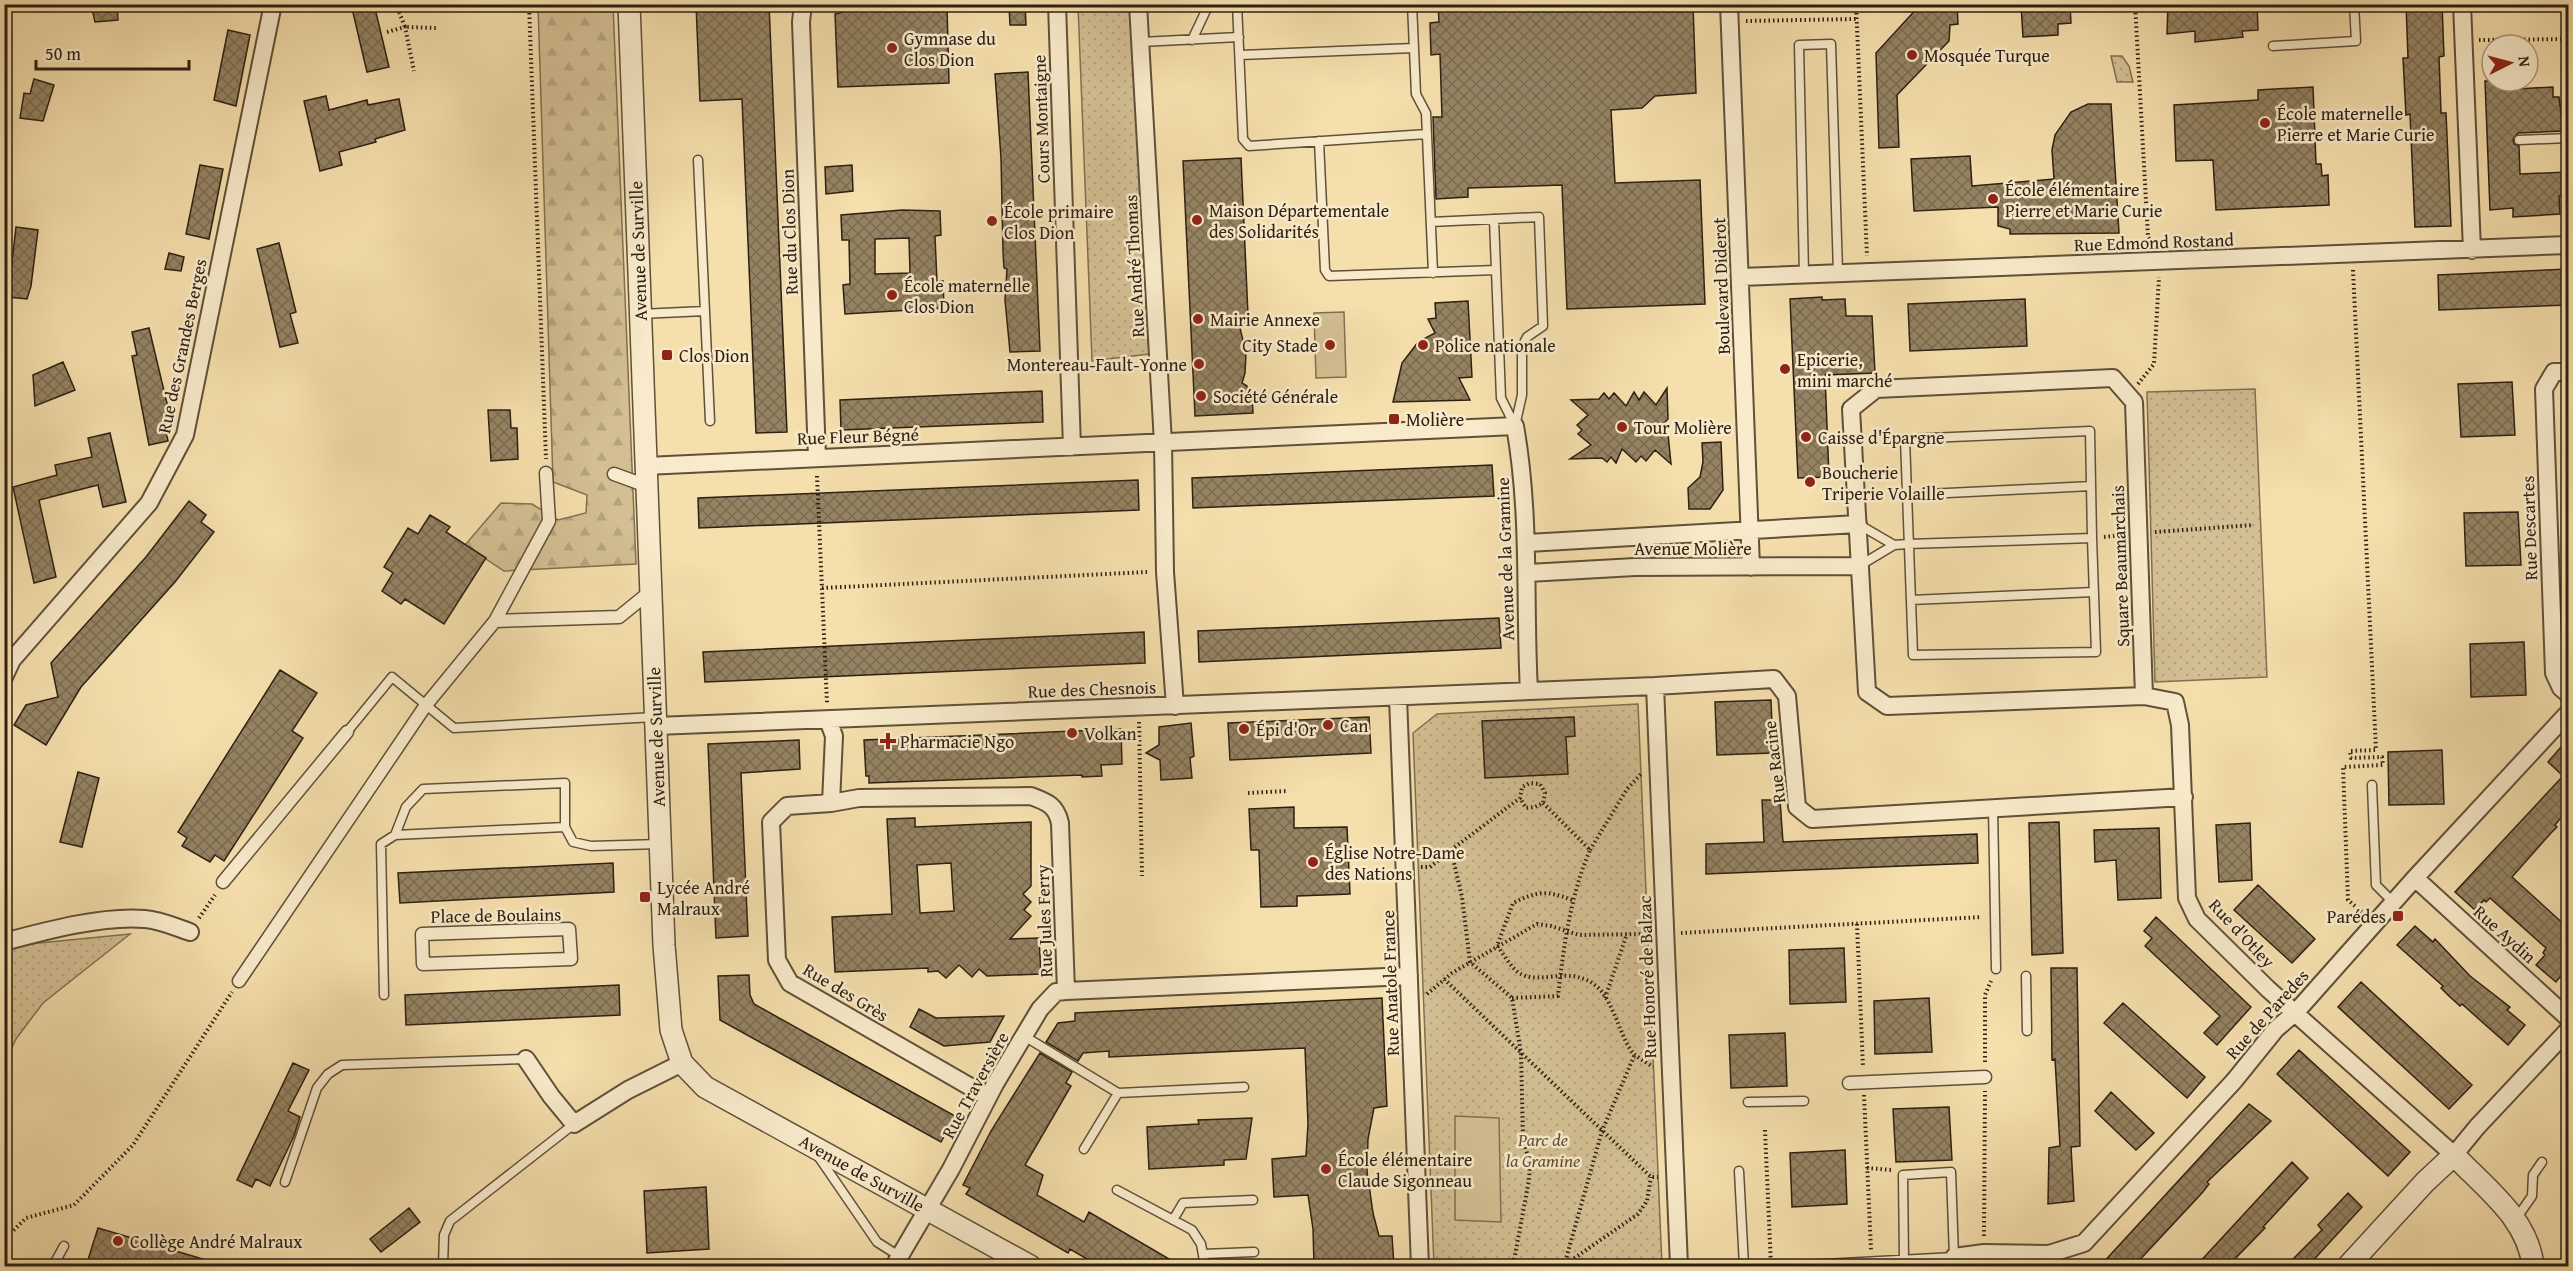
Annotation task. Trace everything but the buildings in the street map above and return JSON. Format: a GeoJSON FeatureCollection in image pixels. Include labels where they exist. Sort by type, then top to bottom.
{"type":"FeatureCollection","features":[{"type":"Feature","properties":{"kind":"street","name":"Rue des Grandes Berges"},"geometry":{"type":"LineString","coordinates":[[4,677],[12,660],[149,503],[185,435],[273,4]]}},
{"type":"Feature","properties":{"kind":"street","name":"Avenue de Surville"},"geometry":{"type":"LineString","coordinates":[[629,4],[664,945],[671,1030],[682,1063],[705,1088],[1030,1266]]}},
{"type":"Feature","properties":{"kind":"street","name":"Rue du Clos Dion"},"geometry":{"type":"LineString","coordinates":[[803,4],[801,22],[817,458]]}},
{"type":"Feature","properties":{"kind":"street","name":"Cours Montaigne"},"geometry":{"type":"LineString","coordinates":[[1057,4],[1072,447]]}},
{"type":"Feature","properties":{"kind":"street","name":"Rue André Thomas"},"geometry":{"type":"LineString","coordinates":[[1138,4],[1163,443],[1166,572],[1175,706]]}},
{"type":"Feature","properties":{"kind":"street","name":"Boulevard Diderot"},"geometry":{"type":"LineString","coordinates":[[1729,4],[1751,567]]}},
{"type":"Feature","properties":{"kind":"street"},"geometry":{"type":"LineString","coordinates":[[2462,6],[2472,250]]}},
{"type":"Feature","properties":{"kind":"street","name":"Rue Edmond Rostand"},"geometry":{"type":"LineString","coordinates":[[1741,277],[2568,245]]}},
{"type":"Feature","properties":{"kind":"street","name":"Rue Descartes"},"geometry":{"type":"LineString","coordinates":[[2568,372],[2554,372],[2544,388],[2554,673],[2561,688],[2568,694]]}},
{"type":"Feature","properties":{"kind":"street"},"geometry":{"type":"LineString","coordinates":[[2128,396],[2113,378],[1876,389],[1851,408],[1859,566],[1867,692],[1887,706],[2144,696]]}},
{"type":"Feature","properties":{"kind":"street","name":"Square Beaumarchais"},"geometry":{"type":"LineString","coordinates":[[2128,396],[2134,402],[2144,696]]}},
{"type":"Feature","properties":{"kind":"street","name":"Rue Fleur Bégné"},"geometry":{"type":"LineString","coordinates":[[646,476],[817,458],[1163,443],[1190,439],[1515,426]]}},
{"type":"Feature","properties":{"kind":"street","name":"Avenue de la Gramine"},"geometry":{"type":"LineString","coordinates":[[1515,426],[1523,474],[1528,543],[1529,691]]}},
{"type":"Feature","properties":{"kind":"street"},"geometry":{"type":"LineString","coordinates":[[239,981],[426,705],[495,621],[549,521],[546,473]]}},
{"type":"Feature","properties":{"kind":"street"},"geometry":{"type":"LineString","coordinates":[[614,474],[646,476]]}},
{"type":"Feature","properties":{"kind":"street","name":"Avenue Molière"},"geometry":{"type":"LineString","coordinates":[[1528,543],[1858,525]]}},
{"type":"Feature","properties":{"kind":"street","name":"Avenue Molière"},"geometry":{"type":"LineString","coordinates":[[1528,573],[1635,567],[1859,566]]}},
{"type":"Feature","properties":{"kind":"street"},"geometry":{"type":"LineString","coordinates":[[495,621],[619,617],[651,591]]}},
{"type":"Feature","properties":{"kind":"street","name":"Rue Racine"},"geometry":{"type":"LineString","coordinates":[[1529,691],[1774,679],[1787,696],[1797,807],[1812,819],[2184,797]]}},
{"type":"Feature","properties":{"kind":"street","name":"Rue Honoré de Balzac"},"geometry":{"type":"LineString","coordinates":[[1654,686],[1679,1266]]}},
{"type":"Feature","properties":{"kind":"street","name":"Rue des Chesnois"},"geometry":{"type":"LineString","coordinates":[[656,722],[828,720],[1529,691]]}},
{"type":"Feature","properties":{"kind":"street","name":"Rue d'Otley"},"geometry":{"type":"LineString","coordinates":[[2144,696],[2175,702],[2180,725],[2187,898],[2198,919],[2268,989],[2454,1155]]}},
{"type":"Feature","properties":{"kind":"street","name":"Rue Anatole France"},"geometry":{"type":"LineString","coordinates":[[1398,697],[1420,1266]]}},
{"type":"Feature","properties":{"kind":"street","name":"Rue de Paredes"},"geometry":{"type":"LineString","coordinates":[[1954,1257],[1984,1253],[2049,1254],[2084,1243],[2202,1116],[2276,1029],[2295,1012],[2568,713]]}},
{"type":"Feature","properties":{"kind":"street"},"geometry":{"type":"LineString","coordinates":[[828,720],[834,736],[831,803]]}},
{"type":"Feature","properties":{"kind":"street"},"geometry":{"type":"LineString","coordinates":[[224,882],[347,732]]}},
{"type":"Feature","properties":{"kind":"street","name":"Rue Jules Ferry"},"geometry":{"type":"LineString","coordinates":[[831,803],[859,798],[1031,796],[1047,802],[1057,810],[1060,823],[1066,991],[1409,976]]}},
{"type":"Feature","properties":{"kind":"street","name":"Rue des Grès"},"geometry":{"type":"LineString","coordinates":[[831,803],[787,806],[771,822],[777,960],[790,983],[988,1097]]}},
{"type":"Feature","properties":{"kind":"street","name":"Rue Aydin"},"geometry":{"type":"LineString","coordinates":[[2415,878],[2568,1018]]}},
{"type":"Feature","properties":{"kind":"street"},"geometry":{"type":"LineString","coordinates":[[4,942],[41,932],[124,917],[148,919],[190,932]]}},
{"type":"Feature","properties":{"kind":"street","name":"Place de Boulains"},"geometry":{"type":"LineString","coordinates":[[569,929],[571,958],[423,964],[422,934],[569,929]]}},
{"type":"Feature","properties":{"kind":"street","name":"Rue Traversière"},"geometry":{"type":"LineString","coordinates":[[897,1261],[1024,1036],[1049,999],[1056,992],[1066,991]]}},
{"type":"Feature","properties":{"kind":"street"},"geometry":{"type":"LineString","coordinates":[[2348,1266],[2425,1182],[2454,1155],[2477,1127],[2568,1030]]}},
{"type":"Feature","properties":{"kind":"street"},"geometry":{"type":"LineString","coordinates":[[526,1059],[550,1096],[574,1124],[628,1090],[682,1063]]}},
{"type":"Feature","properties":{"kind":"street"},"geometry":{"type":"LineString","coordinates":[[1848,1083],[1985,1077]]}},
{"type":"Feature","properties":{"kind":"street"},"geometry":{"type":"LineString","coordinates":[[2454,1155],[2516,1219],[2531,1251],[2532,1266]]}},
{"type":"Feature","properties":{"kind":"lane"},"geometry":{"type":"LineString","coordinates":[[1192,40],[1209,4]]}},
{"type":"Feature","properties":{"kind":"lane"},"geometry":{"type":"LineString","coordinates":[[1237,4],[1243,140],[1250,146],[1427,134]]}},
{"type":"Feature","properties":{"kind":"lane"},"geometry":{"type":"LineString","coordinates":[[1412,4],[1416,94],[1426,112],[1433,273]]}},
{"type":"Feature","properties":{"kind":"lane"},"geometry":{"type":"LineString","coordinates":[[2273,46],[2356,41],[2354,4]]}},
{"type":"Feature","properties":{"kind":"lane"},"geometry":{"type":"LineString","coordinates":[[2462,6],[2537,4]]}},
{"type":"Feature","properties":{"kind":"lane"},"geometry":{"type":"LineString","coordinates":[[1141,42],[1239,37]]}},
{"type":"Feature","properties":{"kind":"lane"},"geometry":{"type":"LineString","coordinates":[[1804,274],[1799,45],[1831,44],[1838,273]]}},
{"type":"Feature","properties":{"kind":"lane"},"geometry":{"type":"LineString","coordinates":[[1240,55],[1414,48]]}},
{"type":"Feature","properties":{"kind":"lane"},"geometry":{"type":"LineString","coordinates":[[4,119],[7,125],[4,152]]}},
{"type":"Feature","properties":{"kind":"lane"},"geometry":{"type":"LineString","coordinates":[[2519,140],[2568,138]]}},
{"type":"Feature","properties":{"kind":"lane"},"geometry":{"type":"LineString","coordinates":[[1319,141],[1325,270],[1329,276],[1496,270]]}},
{"type":"Feature","properties":{"kind":"lane"},"geometry":{"type":"LineString","coordinates":[[698,160],[710,421]]}},
{"type":"Feature","properties":{"kind":"lane"},"geometry":{"type":"LineString","coordinates":[[1431,222],[1539,217],[1543,326],[1527,337],[1522,347],[1522,395],[1515,426]]}},
{"type":"Feature","properties":{"kind":"lane"},"geometry":{"type":"LineString","coordinates":[[1494,219],[1501,398],[1515,426]]}},
{"type":"Feature","properties":{"kind":"lane"},"geometry":{"type":"LineString","coordinates":[[640,314],[705,311]]}},
{"type":"Feature","properties":{"kind":"lane"},"geometry":{"type":"LineString","coordinates":[[2090,431],[2091,486],[2096,652],[1913,655],[1905,439],[2090,431]]}},
{"type":"Feature","properties":{"kind":"lane"},"geometry":{"type":"LineString","coordinates":[[1907,495],[2091,486]]}},
{"type":"Feature","properties":{"kind":"lane"},"geometry":{"type":"LineString","coordinates":[[1858,525],[1894,545]]}},
{"type":"Feature","properties":{"kind":"lane"},"geometry":{"type":"LineString","coordinates":[[1859,566],[1894,545],[2092,538]]}},
{"type":"Feature","properties":{"kind":"lane"},"geometry":{"type":"LineString","coordinates":[[1911,600],[2094,592]]}},
{"type":"Feature","properties":{"kind":"lane"},"geometry":{"type":"LineString","coordinates":[[347,732],[392,676],[454,728],[656,722]]}},
{"type":"Feature","properties":{"kind":"lane"},"geometry":{"type":"LineString","coordinates":[[384,995],[381,844],[395,834],[406,807],[423,789],[565,783],[565,827],[573,842],[591,846],[660,844]]}},
{"type":"Feature","properties":{"kind":"lane"},"geometry":{"type":"LineString","coordinates":[[2372,785],[2376,885],[2394,902]]}},
{"type":"Feature","properties":{"kind":"lane"},"geometry":{"type":"LineString","coordinates":[[1993,807],[1996,969]]}},
{"type":"Feature","properties":{"kind":"lane"},"geometry":{"type":"LineString","coordinates":[[395,834],[565,827]]}},
{"type":"Feature","properties":{"kind":"lane"},"geometry":{"type":"LineString","coordinates":[[2026,976],[2026,1031]]}},
{"type":"Feature","properties":{"kind":"lane"},"geometry":{"type":"LineString","coordinates":[[1024,1036],[1118,1093],[1244,1087]]}},
{"type":"Feature","properties":{"kind":"lane"},"geometry":{"type":"LineString","coordinates":[[285,1182],[317,1088],[328,1074],[342,1065],[526,1059]]}},
{"type":"Feature","properties":{"kind":"lane"},"geometry":{"type":"LineString","coordinates":[[1083,1149],[1118,1093]]}},
{"type":"Feature","properties":{"kind":"lane"},"geometry":{"type":"LineString","coordinates":[[1748,1102],[1804,1101]]}},
{"type":"Feature","properties":{"kind":"lane"},"geometry":{"type":"LineString","coordinates":[[443,1266],[444,1234],[450,1221],[574,1124]]}},
{"type":"Feature","properties":{"kind":"lane"},"geometry":{"type":"LineString","coordinates":[[809,1143],[877,1242],[897,1261]]}},
{"type":"Feature","properties":{"kind":"lane"},"geometry":{"type":"LineString","coordinates":[[2516,1219],[2532,1196],[2533,1175],[2542,1162]]}},
{"type":"Feature","properties":{"kind":"lane"},"geometry":{"type":"LineString","coordinates":[[1739,1171],[1744,1266]]}},
{"type":"Feature","properties":{"kind":"lane"},"geometry":{"type":"LineString","coordinates":[[1787,1266],[1904,1260],[1954,1257],[1951,1172],[1903,1175],[1904,1260]]}},
{"type":"Feature","properties":{"kind":"lane"},"geometry":{"type":"LineString","coordinates":[[1117,1190],[1192,1230],[1201,1244],[1205,1266]]}},
{"type":"Feature","properties":{"kind":"lane"},"geometry":{"type":"LineString","coordinates":[[1173,1220],[1183,1203],[1253,1200]]}},
{"type":"Feature","properties":{"kind":"lane"},"geometry":{"type":"LineString","coordinates":[[53,1266],[64,1246]]}},
{"type":"Feature","properties":{"kind":"lane"},"geometry":{"type":"LineString","coordinates":[[1203,1254],[1254,1252]]}},
{"type":"Feature","properties":{"kind":"path"},"geometry":{"type":"LineString","coordinates":[[396,4],[405,27],[414,71]]}},
{"type":"Feature","properties":{"kind":"path"},"geometry":{"type":"LineString","coordinates":[[529,4],[546,473]]}},
{"type":"Feature","properties":{"kind":"path"},"geometry":{"type":"LineString","coordinates":[[1856,4],[1867,272]]}},
{"type":"Feature","properties":{"kind":"path"},"geometry":{"type":"LineString","coordinates":[[2128,396],[2154,364],[2159,261],[2148,237],[2135,4]]}},
{"type":"Feature","properties":{"kind":"path"},"geometry":{"type":"LineString","coordinates":[[1730,22],[1857,19]]}},
{"type":"Feature","properties":{"kind":"path"},"geometry":{"type":"LineString","coordinates":[[387,32],[405,27],[437,28]]}},
{"type":"Feature","properties":{"kind":"path"},"geometry":{"type":"LineString","coordinates":[[2463,41],[2568,39]]}},
{"type":"Feature","properties":{"kind":"path"},"geometry":{"type":"LineString","coordinates":[[2352,254],[2376,750],[2350,751],[2351,758],[2382,757],[2383,765],[2343,767],[2348,900],[2375,923]]}},
{"type":"Feature","properties":{"kind":"path"},"geometry":{"type":"LineString","coordinates":[[817,458],[828,720]]}},
{"type":"Feature","properties":{"kind":"path"},"geometry":{"type":"LineString","coordinates":[[2092,538],[2253,525]]}},
{"type":"Feature","properties":{"kind":"path"},"geometry":{"type":"LineString","coordinates":[[822,588],[1166,572]]}},
{"type":"Feature","properties":{"kind":"path"},"geometry":{"type":"LineString","coordinates":[[1139,706],[1142,876]]}},
{"type":"Feature","properties":{"kind":"path"},"geometry":{"type":"LineString","coordinates":[[1512,998],[1558,996],[1565,932],[1577,880],[1590,850],[1627,789],[1649,764],[1658,763]]}},
{"type":"Feature","properties":{"kind":"path"},"geometry":{"type":"LineString","coordinates":[[1530,783],[1540,784],[1545,793],[1543,803],[1526,808],[1520,798],[1522,787],[1530,783]]}},
{"type":"Feature","properties":{"kind":"path"},"geometry":{"type":"LineString","coordinates":[[1248,793],[1287,791]]}},
{"type":"Feature","properties":{"kind":"path"},"geometry":{"type":"LineString","coordinates":[[1405,867],[1430,867],[1520,798]]}},
{"type":"Feature","properties":{"kind":"path"},"geometry":{"type":"LineString","coordinates":[[1543,803],[1590,850]]}},
{"type":"Feature","properties":{"kind":"path"},"geometry":{"type":"LineString","coordinates":[[1451,850],[1462,897],[1470,962],[1512,998],[1521,1053],[1522,1139],[1530,1164],[1513,1266]]}},
{"type":"Feature","properties":{"kind":"path"},"geometry":{"type":"LineString","coordinates":[[190,932],[224,882]]}},
{"type":"Feature","properties":{"kind":"path"},"geometry":{"type":"LineString","coordinates":[[1497,946],[1502,927],[1513,903],[1533,894],[1551,892],[1572,900]]}},
{"type":"Feature","properties":{"kind":"path"},"geometry":{"type":"LineString","coordinates":[[1410,997],[1428,993],[1470,962],[1537,924],[1579,934],[1665,934],[1995,917]]}},
{"type":"Feature","properties":{"kind":"path"},"geometry":{"type":"LineString","coordinates":[[1605,998],[1627,934]]}},
{"type":"Feature","properties":{"kind":"path"},"geometry":{"type":"LineString","coordinates":[[1497,946],[1518,973],[1528,977],[1560,975],[1583,978],[1598,987],[1635,1054],[1671,1079]]}},
{"type":"Feature","properties":{"kind":"path"},"geometry":{"type":"LineString","coordinates":[[1984,1253],[1985,995],[1996,969]]}},
{"type":"Feature","properties":{"kind":"path"},"geometry":{"type":"LineString","coordinates":[[1444,979],[1651,1178],[1675,1176]]}},
{"type":"Feature","properties":{"kind":"path"},"geometry":{"type":"LineString","coordinates":[[4,1240],[26,1218],[74,1205],[133,1145],[239,981]]}},
{"type":"Feature","properties":{"kind":"path"},"geometry":{"type":"LineString","coordinates":[[1563,1266],[1602,1131],[1635,1054]]}},
{"type":"Feature","properties":{"kind":"path"},"geometry":{"type":"LineString","coordinates":[[1765,1130],[1771,1266]]}},
{"type":"Feature","properties":{"kind":"path"},"geometry":{"type":"LineString","coordinates":[[1867,1168],[1889,1168],[1903,1175]]}},
{"type":"Feature","properties":{"kind":"path"},"geometry":{"type":"LineString","coordinates":[[1563,1266],[1638,1214],[1647,1201],[1651,1178]]}},
{"type":"Feature","properties":{"kind":"green space"},"geometry":{"type":"Polygon","coordinates":[[[538,5],[613,5],[636,564],[504,571],[465,545],[501,503],[532,504],[558,520],[586,513],[587,495],[553,482],[538,5]]]}},
{"type":"Feature","properties":{"kind":"green space"},"geometry":{"type":"Polygon","coordinates":[[[1078,5],[1130,5],[1149,354],[1092,361],[1078,5]]]}},
{"type":"Feature","properties":{"kind":"green space"},"geometry":{"type":"Polygon","coordinates":[[[2111,56],[2122,56],[2129,66],[2133,82],[2117,82],[2111,56]]]}},
{"type":"Feature","properties":{"kind":"green space","name":"City Stade"},"geometry":{"type":"Polygon","coordinates":[[[1344,312],[1346,377],[1316,378],[1314,313],[1344,312]]]}},
{"type":"Feature","properties":{"kind":"green space"},"geometry":{"type":"Polygon","coordinates":[[[2255,389],[2267,677],[2155,682],[2147,392],[2255,389]]]}},
{"type":"Feature","properties":{"kind":"green space","name":"Parc de la Gramine"},"geometry":{"type":"Polygon","coordinates":[[[1638,704],[1662,1266],[1434,1266],[1413,733],[1437,714],[1638,704]]]}},
{"type":"Feature","properties":{"kind":"green space"},"geometry":{"type":"Polygon","coordinates":[[[130,934],[43,1003],[16,1039],[5,1062],[5,951],[19,945],[130,934]]]}},
{"type":"Feature","properties":{"kind":"green space"},"geometry":{"type":"Polygon","coordinates":[[[1455,1116],[1499,1118],[1501,1222],[1455,1220],[1455,1116]]]}},
{"type":"Feature","properties":{"kind":"place","name":"Gymnase du Clos Dion"},"geometry":{"type":"Point","coordinates":[892,48]}},
{"type":"Feature","properties":{"kind":"place","name":"Mosquée Turque"},"geometry":{"type":"Point","coordinates":[1912,55]}},
{"type":"Feature","properties":{"kind":"place","name":"École maternelle Pierre et Marie Curie"},"geometry":{"type":"Point","coordinates":[2265,123]}},
{"type":"Feature","properties":{"kind":"place","name":"École élémentaire Pierre et Marie Curie"},"geometry":{"type":"Point","coordinates":[1993,199]}},
{"type":"Feature","properties":{"kind":"place","name":"Maison Départementale des Solidarités"},"geometry":{"type":"Point","coordinates":[1197,220]}},
{"type":"Feature","properties":{"kind":"place","name":"École primaire Clos Dion"},"geometry":{"type":"Point","coordinates":[992,221]}},
{"type":"Feature","properties":{"kind":"place","name":"École maternelle Clos Dion"},"geometry":{"type":"Point","coordinates":[892,295]}},
{"type":"Feature","properties":{"kind":"place","name":"Mairie Annexe"},"geometry":{"type":"Point","coordinates":[1198,319]}},
{"type":"Feature","properties":{"kind":"place","name":"City Stade"},"geometry":{"type":"Point","coordinates":[1330,345]}},
{"type":"Feature","properties":{"kind":"place","name":"Police nationale"},"geometry":{"type":"Point","coordinates":[1423,345]}},
{"type":"Feature","properties":{"kind":"place","name":"Clos Dion"},"geometry":{"type":"Point","coordinates":[667,355]}},
{"type":"Feature","properties":{"kind":"place","name":"Montereau-Fault-Yonne"},"geometry":{"type":"Point","coordinates":[1199,364]}},
{"type":"Feature","properties":{"kind":"place","name":"Epicerie, mini marché"},"geometry":{"type":"Point","coordinates":[1785,369]}},
{"type":"Feature","properties":{"kind":"place","name":"Société Générale"},"geometry":{"type":"Point","coordinates":[1201,396]}},
{"type":"Feature","properties":{"kind":"place","name":"Molière"},"geometry":{"type":"Point","coordinates":[1394,419]}},
{"type":"Feature","properties":{"kind":"place","name":"Tour Molière"},"geometry":{"type":"Point","coordinates":[1622,427]}},
{"type":"Feature","properties":{"kind":"place","name":"Caisse d'Épargne"},"geometry":{"type":"Point","coordinates":[1806,437]}},
{"type":"Feature","properties":{"kind":"place","name":"Boucherie Triperie Volaille"},"geometry":{"type":"Point","coordinates":[1810,482]}},
{"type":"Feature","properties":{"kind":"place","name":"Can"},"geometry":{"type":"Point","coordinates":[1328,725]}},
{"type":"Feature","properties":{"kind":"place","name":"Épi d'Or"},"geometry":{"type":"Point","coordinates":[1244,729]}},
{"type":"Feature","properties":{"kind":"place","name":"Volkan"},"geometry":{"type":"Point","coordinates":[1072,733]}},
{"type":"Feature","properties":{"kind":"place","name":"Pharmacie Ngo"},"geometry":{"type":"Point","coordinates":[888,741]}},
{"type":"Feature","properties":{"kind":"place","name":"Église Notre-Dame des Nations"},"geometry":{"type":"Point","coordinates":[1313,862]}},
{"type":"Feature","properties":{"kind":"place","name":"Lycée André Malraux"},"geometry":{"type":"Point","coordinates":[645,897]}},
{"type":"Feature","properties":{"kind":"place","name":"Parédes"},"geometry":{"type":"Point","coordinates":[2398,916]}},
{"type":"Feature","properties":{"kind":"place","name":"École élémentaire Claude Sigonneau"},"geometry":{"type":"Point","coordinates":[1326,1169]}},
{"type":"Feature","properties":{"kind":"place","name":"Collège André Malraux"},"geometry":{"type":"Point","coordinates":[118,1241]}}]}
